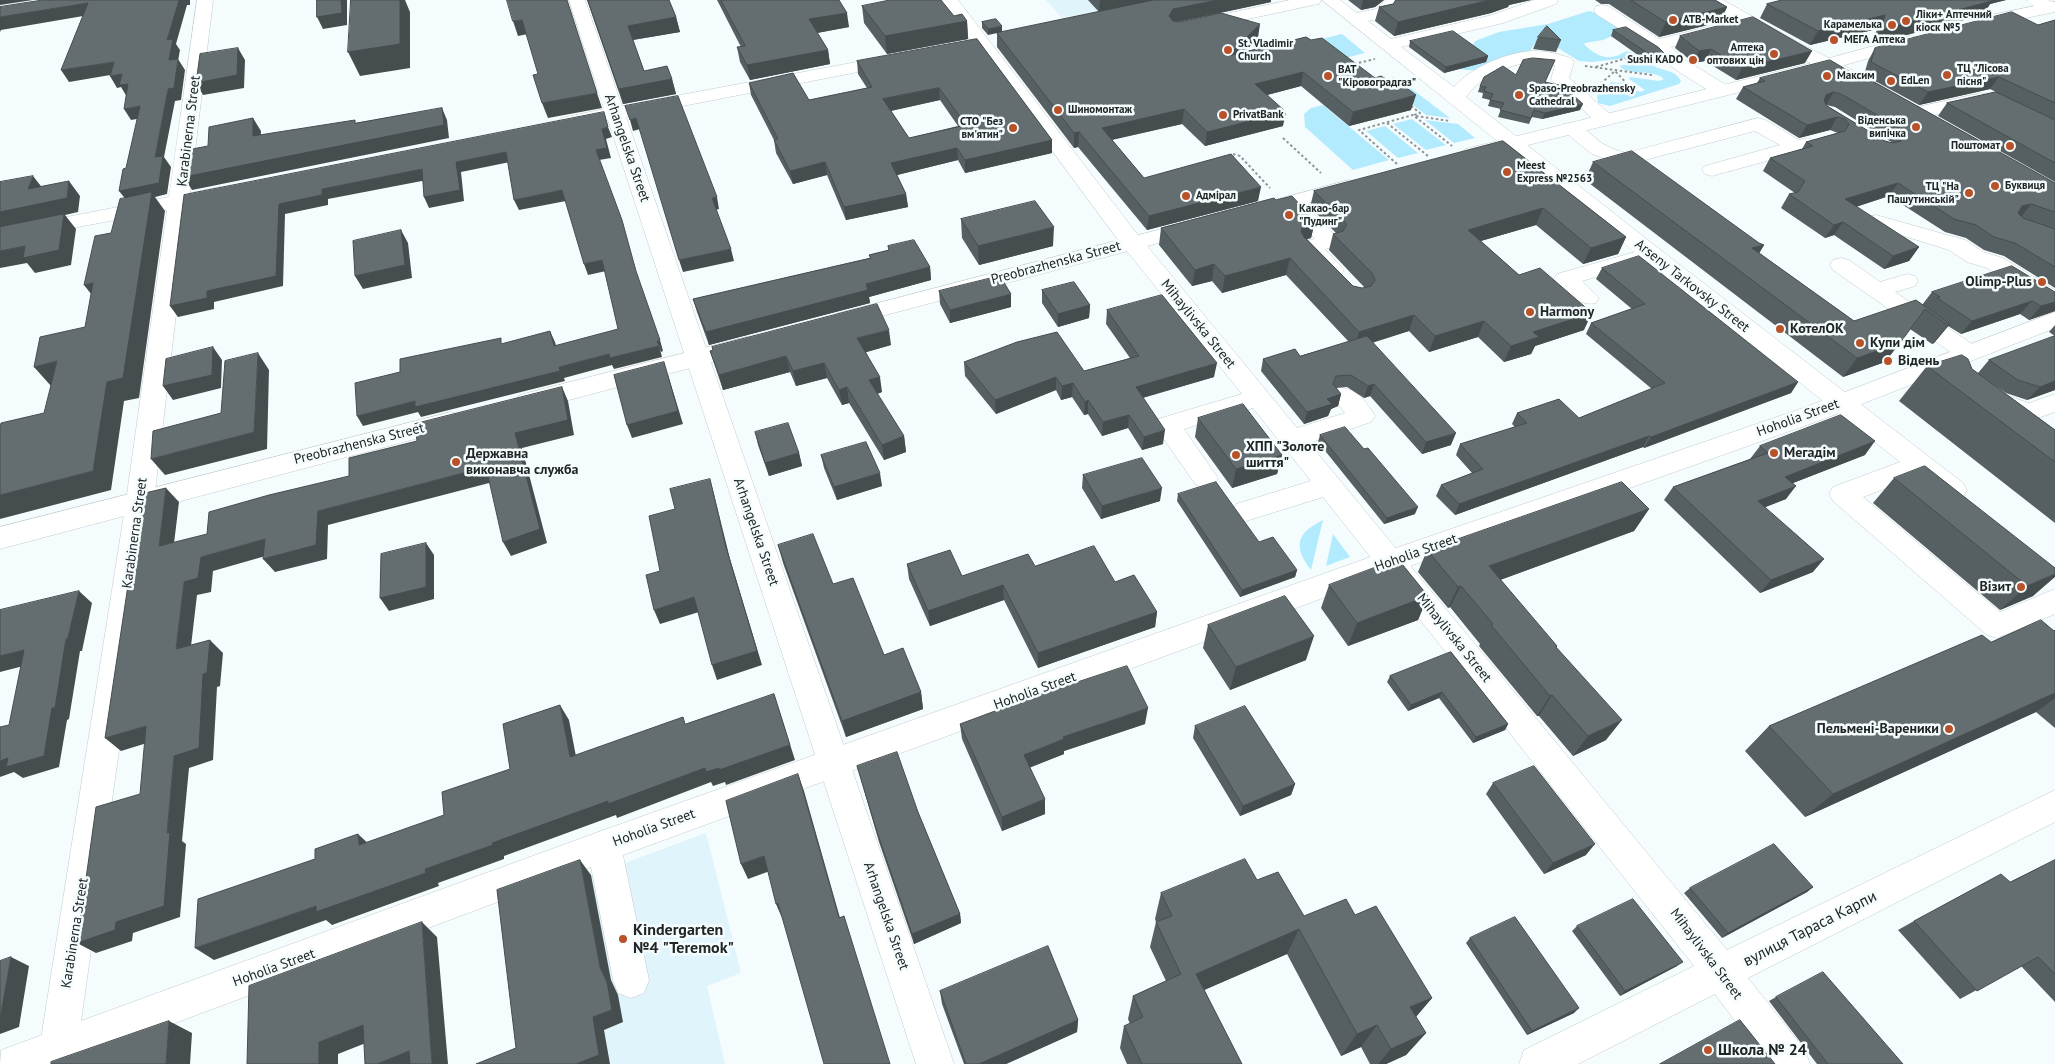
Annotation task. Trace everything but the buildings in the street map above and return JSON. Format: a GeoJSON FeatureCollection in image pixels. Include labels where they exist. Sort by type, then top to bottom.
{"type":"FeatureCollection","features":[{"type":"Feature","properties":{"kind":"street","name":"Karabinerna Street"},"geometry":{"type":"LineString","coordinates":[[57,1056],[140,500],[181,200],[205,0]]}},
{"type":"Feature","properties":{"kind":"street","name":"Arhangelska Street"},"geometry":{"type":"LineString","coordinates":[[577,0],[935,1064]]}},
{"type":"Feature","properties":{"kind":"street","name":"Mihaylivska Street"},"geometry":{"type":"LineString","coordinates":[[949,0],[1133,243],[1392,561],[1722,973],[1791,1064]]}},
{"type":"Feature","properties":{"kind":"street"},"geometry":{"type":"LineString","coordinates":[[1178,29],[1313,0]]}},
{"type":"Feature","properties":{"kind":"street"},"geometry":{"type":"LineString","coordinates":[[1354,19],[1382,12],[1395,0]]}},
{"type":"Feature","properties":{"kind":"street"},"geometry":{"type":"LineString","coordinates":[[1383,52],[1497,19],[1550,0]]}},
{"type":"Feature","properties":{"kind":"street"},"geometry":{"type":"LineString","coordinates":[[1710,0],[1806,54],[1829,64],[1874,89]]}},
{"type":"Feature","properties":{"kind":"street"},"geometry":{"type":"LineString","coordinates":[[2035,0],[2054,7]]}},
{"type":"Feature","properties":{"kind":"street"},"geometry":{"type":"LineString","coordinates":[[1210,33],[1333,2]]}},
{"type":"Feature","properties":{"kind":"street","name":"Arseny Tarkovsky Street"},"geometry":{"type":"LineString","coordinates":[[1333,2],[1354,19],[1383,52],[1427,76],[1456,98],[1650,254],[1973,506]]}},
{"type":"Feature","properties":{"kind":"street"},"geometry":{"type":"LineString","coordinates":[[1968,26],[2054,7]]}},
{"type":"Feature","properties":{"kind":"street"},"geometry":{"type":"LineString","coordinates":[[1602,10],[1662,48],[1679,64],[1721,90]]}},
{"type":"Feature","properties":{"kind":"street"},"geometry":{"type":"LineString","coordinates":[[1662,48],[1666,42],[1748,22]]}},
{"type":"Feature","properties":{"kind":"street"},"geometry":{"type":"LineString","coordinates":[[1455,153],[1514,143],[1829,64],[1930,36]]}},
{"type":"Feature","properties":{"kind":"street"},"geometry":{"type":"LineString","coordinates":[[550,126],[915,56]]}},
{"type":"Feature","properties":{"kind":"street"},"geometry":{"type":"LineString","coordinates":[[1456,98],[1460,91],[1490,67],[1535,56],[1565,62],[1560,79],[1605,120]]}},
{"type":"Feature","properties":{"kind":"street"},"geometry":{"type":"LineString","coordinates":[[1406,81],[1427,76]]}},
{"type":"Feature","properties":{"kind":"street"},"geometry":{"type":"LineString","coordinates":[[1916,113],[1989,97],[1997,101]]}},
{"type":"Feature","properties":{"kind":"street"},"geometry":{"type":"LineString","coordinates":[[1899,103],[1942,128]]}},
{"type":"Feature","properties":{"kind":"street"},"geometry":{"type":"LineString","coordinates":[[1625,159],[1758,124],[1796,147]]}},
{"type":"Feature","properties":{"kind":"street"},"geometry":{"type":"LineString","coordinates":[[1570,128],[1599,150],[1625,159],[1664,187]]}},
{"type":"Feature","properties":{"kind":"street"},"geometry":{"type":"LineString","coordinates":[[1712,170],[1821,140]]}},
{"type":"Feature","properties":{"kind":"street","name":"Preobrazhenska Street"},"geometry":{"type":"LineString","coordinates":[[822,325],[1230,217],[1282,197],[1371,180]]}},
{"type":"Feature","properties":{"kind":"street"},"geometry":{"type":"LineString","coordinates":[[0,236],[239,189]]}},
{"type":"Feature","properties":{"kind":"street"},"geometry":{"type":"LineString","coordinates":[[1282,197],[1330,241],[1310,247],[1344,282]]}},
{"type":"Feature","properties":{"kind":"street"},"geometry":{"type":"LineString","coordinates":[[1876,221],[1957,246],[1975,257],[1995,263],[2055,300]]}},
{"type":"Feature","properties":{"kind":"street"},"geometry":{"type":"LineString","coordinates":[[1588,298],[1565,279],[1650,254]]}},
{"type":"Feature","properties":{"kind":"street"},"geometry":{"type":"LineString","coordinates":[[1841,265],[1967,352]]}},
{"type":"Feature","properties":{"kind":"street"},"geometry":{"type":"LineString","coordinates":[[1878,290],[1907,282]]}},
{"type":"Feature","properties":{"kind":"street","name":"Hoholia Street"},"geometry":{"type":"LineString","coordinates":[[15,1064],[57,1056],[604,846],[1392,561],[1841,402],[2055,319]]}},
{"type":"Feature","properties":{"kind":"street"},"geometry":{"type":"LineString","coordinates":[[507,407],[764,340]]}},
{"type":"Feature","properties":{"kind":"street"},"geometry":{"type":"LineString","coordinates":[[1942,362],[1980,390],[2029,412],[2055,403]]}},
{"type":"Feature","properties":{"kind":"street"},"geometry":{"type":"LineString","coordinates":[[1980,390],[1991,426]]}},
{"type":"Feature","properties":{"kind":"street"},"geometry":{"type":"LineString","coordinates":[[1292,439],[1362,416],[1343,395]]}},
{"type":"Feature","properties":{"kind":"street"},"geometry":{"type":"LineString","coordinates":[[1205,478],[1168,425],[1258,398]]}},
{"type":"Feature","properties":{"kind":"street","name":"Preobrazhenska Street"},"geometry":{"type":"LineString","coordinates":[[0,538],[140,500],[469,416]]}},
{"type":"Feature","properties":{"kind":"street"},"geometry":{"type":"LineString","coordinates":[[1921,464],[1842,494],[1997,626],[2055,601]]}},
{"type":"Feature","properties":{"kind":"street"},"geometry":{"type":"LineString","coordinates":[[1246,511],[1329,485]]}},
{"type":"Feature","properties":{"kind":"street","name":"вулиця Тараса Карпи"},"geometry":{"type":"LineString","coordinates":[[1538,1064],[2055,805]]}},
{"type":"Feature","properties":{"kind":"street"},"geometry":{"type":"LineString","coordinates":[[604,846],[630,980]]}},
{"type":"Feature","properties":{"kind":"path"},"geometry":{"type":"LineString","coordinates":[[1351,65],[1383,52]]}},
{"type":"Feature","properties":{"kind":"path"},"geometry":{"type":"LineString","coordinates":[[1594,68],[1627,58]]}},
{"type":"Feature","properties":{"kind":"path"},"geometry":{"type":"LineString","coordinates":[[1565,62],[1594,68],[1652,75]]}},
{"type":"Feature","properties":{"kind":"path"},"geometry":{"type":"LineString","coordinates":[[1615,71],[1631,88]]}},
{"type":"Feature","properties":{"kind":"path"},"geometry":{"type":"LineString","coordinates":[[1397,164],[1359,130],[1420,114],[1406,102]]}},
{"type":"Feature","properties":{"kind":"path"},"geometry":{"type":"LineString","coordinates":[[1413,115],[1450,121]]}},
{"type":"Feature","properties":{"kind":"path"},"geometry":{"type":"LineString","coordinates":[[1413,115],[1455,153]]}},
{"type":"Feature","properties":{"kind":"path"},"geometry":{"type":"LineString","coordinates":[[1386,122],[1428,156]]}},
{"type":"Feature","properties":{"kind":"path"},"geometry":{"type":"LineString","coordinates":[[1283,138],[1326,177]]}},
{"type":"Feature","properties":{"kind":"path"},"geometry":{"type":"LineString","coordinates":[[1233,154],[1240,156],[1282,197]]}},
{"type":"Feature","properties":{"kind":"shaded area"},"geometry":{"type":"Polygon","coordinates":[[[1046,0],[1148,0],[1062,18],[1046,0]]]}},
{"type":"Feature","properties":{"kind":"shaded area"},"geometry":{"type":"Polygon","coordinates":[[[1589,11],[1613,22],[1619,33],[1603,40],[1584,44],[1591,50],[1598,55],[1607,57],[1626,52],[1634,53],[1658,68],[1676,74],[1681,81],[1679,84],[1610,106],[1598,103],[1597,95],[1611,82],[1621,83],[1640,92],[1645,90],[1629,79],[1630,77],[1659,81],[1664,79],[1654,74],[1629,71],[1619,66],[1634,63],[1637,60],[1635,57],[1592,62],[1579,61],[1558,48],[1558,43],[1546,40],[1537,42],[1529,52],[1505,64],[1477,70],[1460,69],[1475,41],[1499,32],[1548,24],[1589,11]]]}},
{"type":"Feature","properties":{"kind":"shaded area"},"geometry":{"type":"Polygon","coordinates":[[[1342,34],[1365,53],[1336,60],[1309,42],[1342,34]]]}},
{"type":"Feature","properties":{"kind":"shaded area"},"geometry":{"type":"Polygon","coordinates":[[[1404,83],[1450,118],[1426,115],[1390,87],[1404,83]]]}},
{"type":"Feature","properties":{"kind":"shaded area"},"geometry":{"type":"Polygon","coordinates":[[[1323,105],[1389,160],[1353,170],[1305,127],[1304,114],[1311,108],[1323,105]]]}},
{"type":"Feature","properties":{"kind":"shaded area"},"geometry":{"type":"Polygon","coordinates":[[[1412,119],[1446,145],[1426,150],[1393,124],[1412,119]]]}},
{"type":"Feature","properties":{"kind":"shaded area"},"geometry":{"type":"Polygon","coordinates":[[[1425,120],[1458,124],[1475,138],[1454,143],[1425,120]]]}},
{"type":"Feature","properties":{"kind":"shaded area"},"geometry":{"type":"Polygon","coordinates":[[[1385,126],[1418,153],[1398,158],[1366,131],[1385,126]]]}},
{"type":"Feature","properties":{"kind":"shaded area"},"geometry":{"type":"Polygon","coordinates":[[[1323,520],[1311,570],[1301,554],[1300,541],[1307,530],[1323,520]]]}},
{"type":"Feature","properties":{"kind":"shaded area"},"geometry":{"type":"Polygon","coordinates":[[[1333,534],[1350,557],[1326,566],[1333,534]]]}},
{"type":"Feature","properties":{"kind":"shaded area","name":"Kindergarten №4 \"Teremok\""},"geometry":{"type":"Polygon","coordinates":[[[706,833],[741,973],[707,986],[725,1064],[610,1064],[604,1030],[510,905],[706,833]]]}},
{"type":"Feature","properties":{"kind":"place","name":"ATB-Market"},"geometry":{"type":"Point","coordinates":[1673,20]}},
{"type":"Feature","properties":{"kind":"place","name":"Ліки+ Аптечний кіоск №5"},"geometry":{"type":"Point","coordinates":[1906,21]}},
{"type":"Feature","properties":{"kind":"place","name":"Карамелька"},"geometry":{"type":"Point","coordinates":[1892,25]}},
{"type":"Feature","properties":{"kind":"place","name":"МЕГА Аптека"},"geometry":{"type":"Point","coordinates":[1834,40]}},
{"type":"Feature","properties":{"kind":"place","name":"St. Vladimir Church"},"geometry":{"type":"Point","coordinates":[1228,50]}},
{"type":"Feature","properties":{"kind":"place","name":"Аптека оптових цін"},"geometry":{"type":"Point","coordinates":[1774,54]}},
{"type":"Feature","properties":{"kind":"place","name":"Sushi KADO"},"geometry":{"type":"Point","coordinates":[1693,60]}},
{"type":"Feature","properties":{"kind":"place","name":"ТЦ \"Лісова пісня\""},"geometry":{"type":"Point","coordinates":[1947,75]}},
{"type":"Feature","properties":{"kind":"place","name":"ВАТ \"Кіровоградгаз\""},"geometry":{"type":"Point","coordinates":[1328,76]}},
{"type":"Feature","properties":{"kind":"place","name":"Максим"},"geometry":{"type":"Point","coordinates":[1827,76]}},
{"type":"Feature","properties":{"kind":"place","name":"EdLen"},"geometry":{"type":"Point","coordinates":[1891,81]}},
{"type":"Feature","properties":{"kind":"place","name":"Spaso-Preobrazhensky Cathedral"},"geometry":{"type":"Point","coordinates":[1519,95]}},
{"type":"Feature","properties":{"kind":"place","name":"Шиномонтаж"},"geometry":{"type":"Point","coordinates":[1058,110]}},
{"type":"Feature","properties":{"kind":"place","name":"PrivatBank"},"geometry":{"type":"Point","coordinates":[1223,115]}},
{"type":"Feature","properties":{"kind":"place","name":"Віденська випічка"},"geometry":{"type":"Point","coordinates":[1916,127]}},
{"type":"Feature","properties":{"kind":"place","name":"СТО \"Без вм'ятин\""},"geometry":{"type":"Point","coordinates":[1013,128]}},
{"type":"Feature","properties":{"kind":"place","name":"Поштомат"},"geometry":{"type":"Point","coordinates":[2010,146]}},
{"type":"Feature","properties":{"kind":"place","name":"Meest Express №2563"},"geometry":{"type":"Point","coordinates":[1507,172]}},
{"type":"Feature","properties":{"kind":"place","name":"Буквиця"},"geometry":{"type":"Point","coordinates":[1995,186]}},
{"type":"Feature","properties":{"kind":"place","name":"ТЦ \"На Пашутинській\""},"geometry":{"type":"Point","coordinates":[1969,193]}},
{"type":"Feature","properties":{"kind":"place","name":"Адмірал"},"geometry":{"type":"Point","coordinates":[1186,196]}},
{"type":"Feature","properties":{"kind":"place","name":"Какао-бар \"Пудинг\""},"geometry":{"type":"Point","coordinates":[1289,215]}},
{"type":"Feature","properties":{"kind":"place","name":"Olimp-Plus"},"geometry":{"type":"Point","coordinates":[2042,282]}},
{"type":"Feature","properties":{"kind":"place","name":"Harmony"},"geometry":{"type":"Point","coordinates":[1530,312]}},
{"type":"Feature","properties":{"kind":"place","name":"КотелОК"},"geometry":{"type":"Point","coordinates":[1780,329]}},
{"type":"Feature","properties":{"kind":"place","name":"Купи дім"},"geometry":{"type":"Point","coordinates":[1860,343]}},
{"type":"Feature","properties":{"kind":"place","name":"Відень"},"geometry":{"type":"Point","coordinates":[1888,361]}},
{"type":"Feature","properties":{"kind":"place","name":"Мегадім"},"geometry":{"type":"Point","coordinates":[1774,453]}},
{"type":"Feature","properties":{"kind":"place","name":"ХПП \"Золоте шиття\""},"geometry":{"type":"Point","coordinates":[1236,455]}},
{"type":"Feature","properties":{"kind":"place","name":"Державна виконавча служба"},"geometry":{"type":"Point","coordinates":[456,462]}},
{"type":"Feature","properties":{"kind":"place","name":"Візит"},"geometry":{"type":"Point","coordinates":[2021,587]}},
{"type":"Feature","properties":{"kind":"place","name":"Пельмені-Вареники"},"geometry":{"type":"Point","coordinates":[1949,729]}},
{"type":"Feature","properties":{"kind":"place","name":"Kindergarten №4 \"Teremok\""},"geometry":{"type":"Point","coordinates":[623,939]}},
{"type":"Feature","properties":{"kind":"place","name":"Школа № 24"},"geometry":{"type":"Point","coordinates":[1708,1050]}}]}
